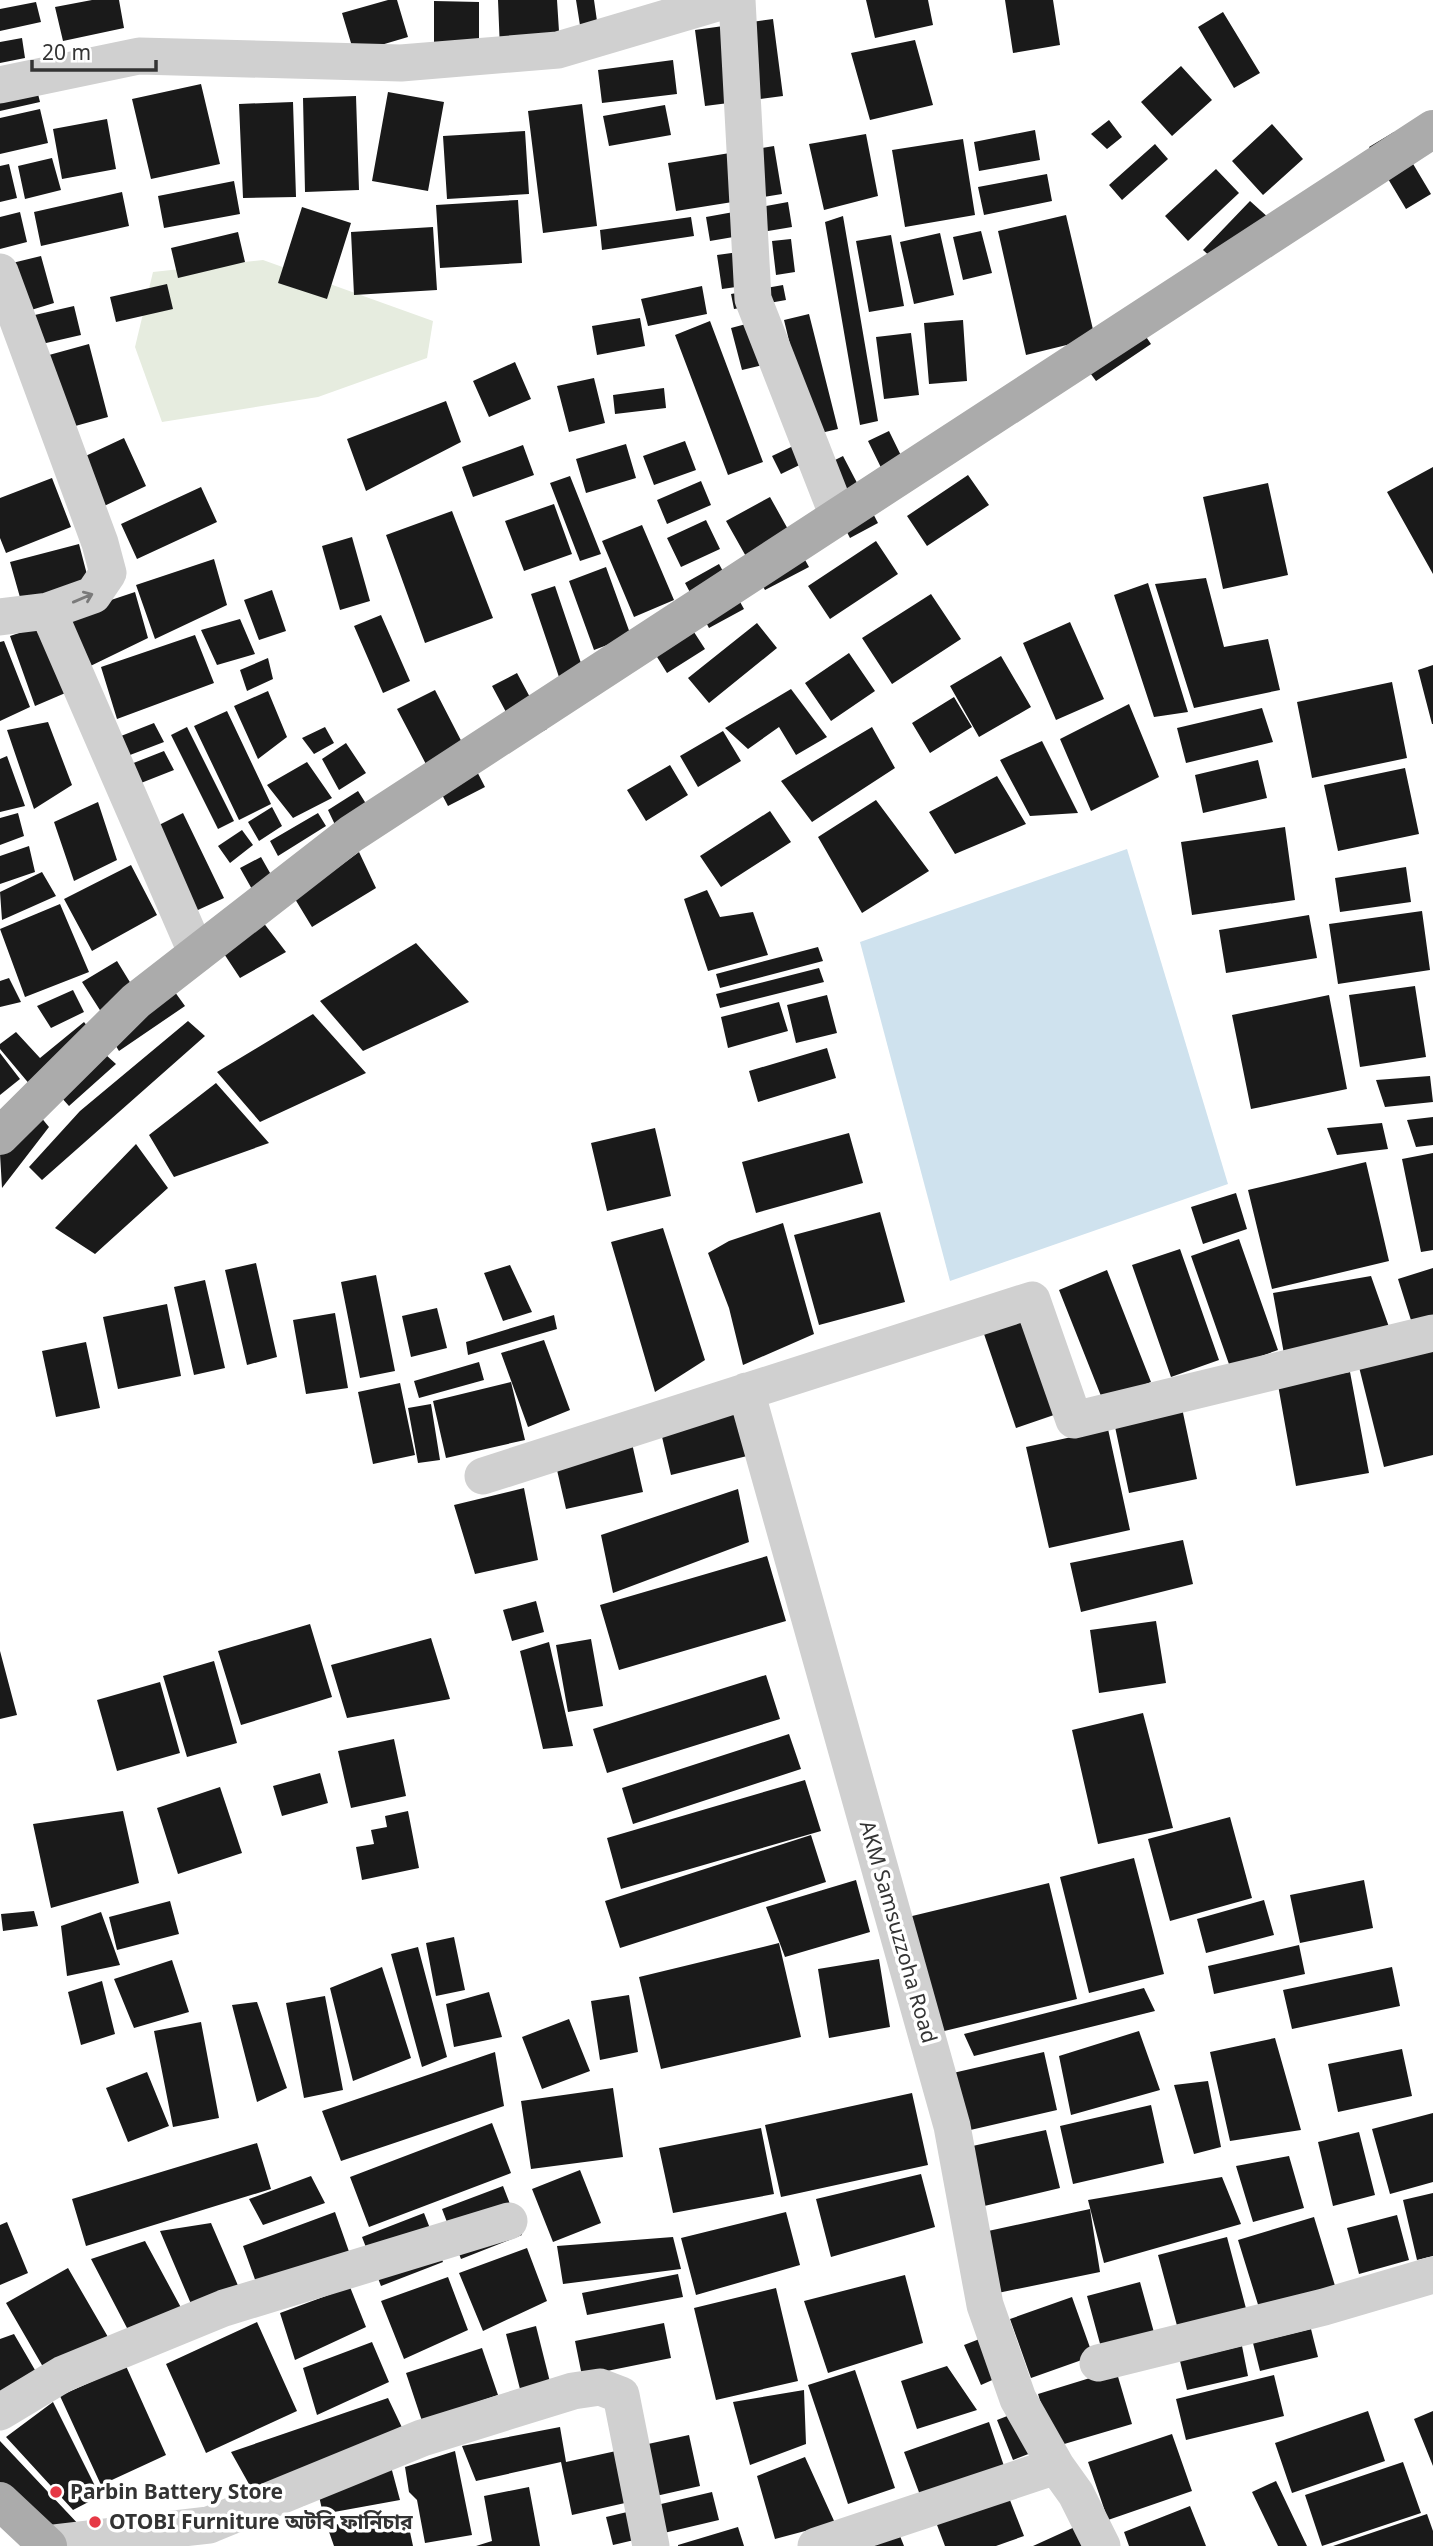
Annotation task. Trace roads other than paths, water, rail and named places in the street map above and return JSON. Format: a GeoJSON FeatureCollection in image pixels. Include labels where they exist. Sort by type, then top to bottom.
{"type":"FeatureCollection","features":[{"type":"Feature","properties":{"kind":"main road"},"geometry":{"type":"LineString","coordinates":[[0,1136],[136,1001],[351,834],[1433,129]]}},
{"type":"Feature","properties":{"kind":"main road"},"geometry":{"type":"LineString","coordinates":[[0,2501],[47,2545]]}},
{"type":"Feature","properties":{"kind":"street"},"geometry":{"type":"LineString","coordinates":[[0,85],[139,56],[401,63],[558,50],[726,0]]}},
{"type":"Feature","properties":{"kind":"street"},"geometry":{"type":"LineString","coordinates":[[737,0],[753,299],[838,516]]}},
{"type":"Feature","properties":{"kind":"street"},"geometry":{"type":"LineString","coordinates":[[0,272],[100,542],[108,573],[93,595],[48,611],[0,617]]}},
{"type":"Feature","properties":{"kind":"street"},"geometry":{"type":"LineString","coordinates":[[48,611],[197,954]]}},
{"type":"Feature","properties":{"kind":"street"},"geometry":{"type":"LineString","coordinates":[[483,1476],[1032,1300],[1074,1420],[1433,1333]]}},
{"type":"Feature","properties":{"kind":"street","name":"AKM Samsuzzoha Road"},"geometry":{"type":"LineString","coordinates":[[746,1391],[952,2126],[985,2305],[1017,2399],[1056,2466],[1076,2494],[1102,2546]]}},
{"type":"Feature","properties":{"kind":"street"},"geometry":{"type":"LineString","coordinates":[[0,2412],[63,2374],[225,2308],[509,2221]]}},
{"type":"Feature","properties":{"kind":"street"},"geometry":{"type":"LineString","coordinates":[[1098,2363],[1324,2306],[1433,2275]]}},
{"type":"Feature","properties":{"kind":"street"},"geometry":{"type":"LineString","coordinates":[[47,2545],[209,2525],[422,2438],[573,2391],[600,2386],[621,2395],[651,2546]]}},
{"type":"Feature","properties":{"kind":"street"},"geometry":{"type":"LineString","coordinates":[[816,2546],[1056,2466]]}},
{"type":"Feature","properties":{"kind":"water"},"geometry":{"type":"Polygon","coordinates":[[[1127,849],[1228,1184],[950,1281],[860,942],[1127,849]]]}},
{"type":"Feature","properties":{"kind":"place","name":"Parbin Battery Store"},"geometry":{"type":"Point","coordinates":[56,2492]}},
{"type":"Feature","properties":{"kind":"place","name":"OTOBI Furniture অটবি ফার্নিচার"},"geometry":{"type":"Point","coordinates":[95,2522]}}]}
